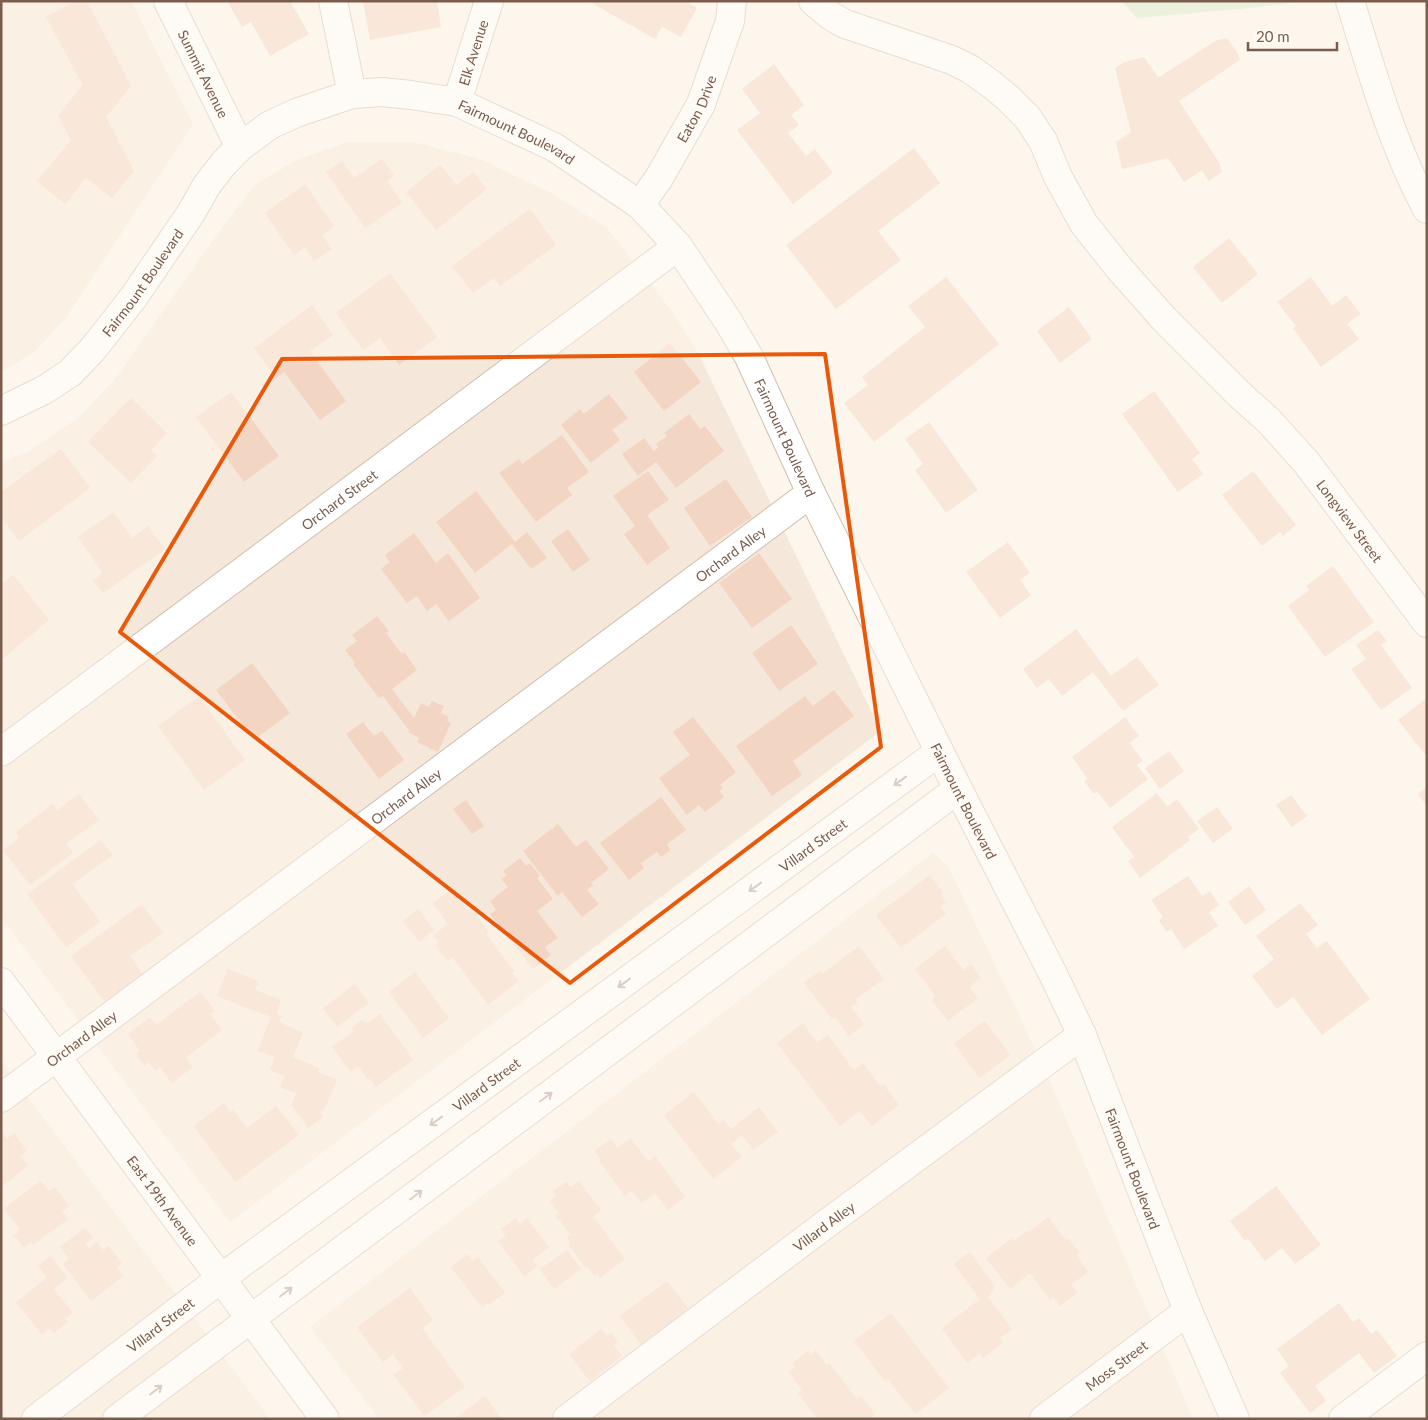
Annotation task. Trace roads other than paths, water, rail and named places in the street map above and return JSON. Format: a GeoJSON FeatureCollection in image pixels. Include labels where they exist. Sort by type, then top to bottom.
{"type":"FeatureCollection","features":[{"type":"Feature","properties":{"kind":"street","name":"Summit Avenue"},"geometry":{"type":"LineString","coordinates":[[168,1],[240,147]]}},
{"type":"Feature","properties":{"kind":"street"},"geometry":{"type":"LineString","coordinates":[[333,1],[352,94]]}},
{"type":"Feature","properties":{"kind":"street","name":"Elk Avenue"},"geometry":{"type":"LineString","coordinates":[[457,102],[489,1]]}},
{"type":"Feature","properties":{"kind":"street","name":"Eaton Drive"},"geometry":{"type":"LineString","coordinates":[[640,205],[659,178],[701,104],[730,22],[732,1]]}},
{"type":"Feature","properties":{"kind":"street","name":"Longview Street"},"geometry":{"type":"LineString","coordinates":[[813,1],[831,16],[845,24],[952,60],[970,69],[1008,98],[1027,117],[1043,141],[1058,177],[1084,224],[1119,268],[1165,320],[1239,394],[1268,420],[1311,470],[1427,623]]}},
{"type":"Feature","properties":{"kind":"street"},"geometry":{"type":"LineString","coordinates":[[1350,1],[1381,102],[1414,186],[1427,209]]}},
{"type":"Feature","properties":{"kind":"street","name":"Fairmount Boulevard"},"geometry":{"type":"LineString","coordinates":[[1,411],[44,390],[70,373],[93,349],[133,298],[213,178],[224,163],[240,147],[270,125],[296,113],[352,94],[382,92],[457,102],[554,147],[640,205],[678,246],[723,313],[749,357],[811,493],[939,752],[1053,974],[1082,1035],[1188,1311],[1235,1419]]}},
{"type":"Feature","properties":{"kind":"street","name":"Orchard Street"},"geometry":{"type":"LineString","coordinates":[[1,752],[678,246]]}},
{"type":"Feature","properties":{"kind":"street","name":"Orchard Alley"},"geometry":{"type":"LineString","coordinates":[[1,1098],[811,493]]}},
{"type":"Feature","properties":{"kind":"street","name":"Villard Street"},"geometry":{"type":"LineString","coordinates":[[36,1419],[220,1279],[939,752]]}},
{"type":"Feature","properties":{"kind":"street"},"geometry":{"type":"LineString","coordinates":[[117,1419],[958,789]]}},
{"type":"Feature","properties":{"kind":"street","name":"East 19th Avenue"},"geometry":{"type":"LineString","coordinates":[[1,982],[325,1419]]}},
{"type":"Feature","properties":{"kind":"street","name":"Villard Alley"},"geometry":{"type":"LineString","coordinates":[[567,1419],[826,1224],[1082,1035]]}},
{"type":"Feature","properties":{"kind":"street","name":"Moss Street"},"geometry":{"type":"LineString","coordinates":[[1044,1419],[1188,1311]]}},
{"type":"Feature","properties":{"kind":"street"},"geometry":{"type":"LineString","coordinates":[[1342,1419],[1427,1356]]}}]}
